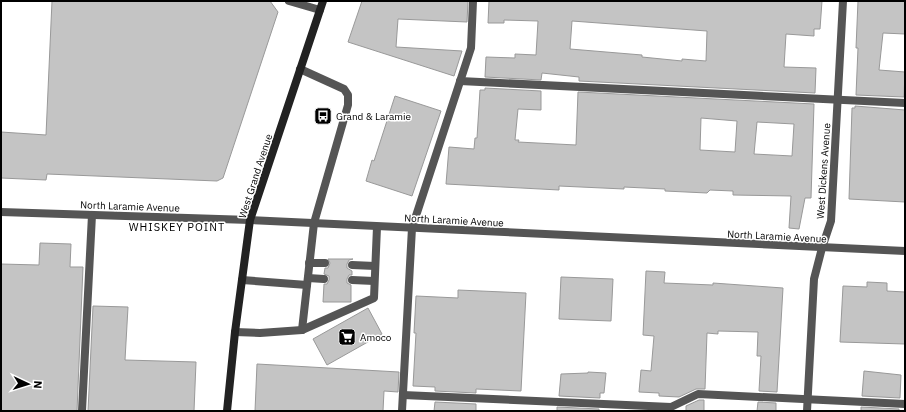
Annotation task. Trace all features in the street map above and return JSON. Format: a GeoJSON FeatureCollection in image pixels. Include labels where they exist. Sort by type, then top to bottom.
{"type":"FeatureCollection","features":[{"type":"Feature","properties":{"kind":"main road","name":"West Grand Avenue"},"geometry":{"type":"LineString","coordinates":[[227,411],[235,332],[250,220],[323,1]]}},
{"type":"Feature","properties":{"kind":"street"},"geometry":{"type":"LineString","coordinates":[[289,1],[320,10]]}},
{"type":"Feature","properties":{"kind":"street"},"geometry":{"type":"LineString","coordinates":[[402,411],[412,228],[471,48],[472,1]]}},
{"type":"Feature","properties":{"kind":"street","name":"West Dickens Avenue"},"geometry":{"type":"LineString","coordinates":[[807,411],[814,279],[831,221],[843,1]]}},
{"type":"Feature","properties":{"kind":"street"},"geometry":{"type":"LineString","coordinates":[[300,69],[344,89],[348,95],[347,111],[314,223],[302,330]]}},
{"type":"Feature","properties":{"kind":"street"},"geometry":{"type":"LineString","coordinates":[[460,80],[905,103]]}},
{"type":"Feature","properties":{"kind":"street","name":"North Laramie Avenue"},"geometry":{"type":"LineString","coordinates":[[1,212],[250,220],[905,252]]}},
{"type":"Feature","properties":{"kind":"street"},"geometry":{"type":"LineString","coordinates":[[82,411],[92,215]]}},
{"type":"Feature","properties":{"kind":"street"},"geometry":{"type":"LineString","coordinates":[[235,332],[260,333],[302,330],[374,298],[377,227]]}},
{"type":"Feature","properties":{"kind":"street"},"geometry":{"type":"LineString","coordinates":[[309,263],[325,263]]}},
{"type":"Feature","properties":{"kind":"street"},"geometry":{"type":"LineString","coordinates":[[352,265],[375,266]]}},
{"type":"Feature","properties":{"kind":"street"},"geometry":{"type":"LineString","coordinates":[[242,280],[307,282],[324,279]]}},
{"type":"Feature","properties":{"kind":"street"},"geometry":{"type":"LineString","coordinates":[[352,280],[374,281]]}},
{"type":"Feature","properties":{"kind":"street"},"geometry":{"type":"LineString","coordinates":[[403,395],[671,407],[698,394],[905,404]]}},
{"type":"Feature","properties":{"kind":"building"},"geometry":{"type":"Polygon","coordinates":[[[52,1],[270,1],[278,12],[223,178],[217,181],[47,174],[46,180],[1,178],[1,132],[46,135],[52,1]]]}},
{"type":"Feature","properties":{"kind":"building"},"geometry":{"type":"Polygon","coordinates":[[[362,1],[468,1],[467,22],[398,19],[396,47],[462,51],[454,76],[348,42],[362,1]]]}},
{"type":"Feature","properties":{"kind":"building"},"geometry":{"type":"Polygon","coordinates":[[[489,1],[822,1],[820,29],[814,29],[814,36],[786,34],[784,67],[816,68],[815,93],[579,81],[579,77],[542,73],[541,80],[485,77],[486,57],[515,58],[515,54],[536,55],[538,21],[504,20],[504,23],[488,23],[489,1]],[[572,21],[570,49],[642,55],[642,57],[682,61],[682,59],[706,61],[707,31],[572,21]]]}},
{"type":"Feature","properties":{"kind":"building"},"geometry":{"type":"Polygon","coordinates":[[[858,1],[905,1],[905,34],[883,33],[879,70],[905,72],[904,97],[856,95],[858,1]]]}},
{"type":"Feature","properties":{"kind":"building"},"geometry":{"type":"Polygon","coordinates":[[[485,88],[541,91],[541,110],[518,109],[515,140],[519,140],[518,142],[576,145],[578,92],[814,104],[811,198],[805,198],[799,229],[789,228],[791,196],[733,195],[733,191],[710,190],[707,193],[624,187],[624,189],[559,186],[559,190],[446,184],[449,147],[474,149],[475,138],[477,138],[480,90],[485,90],[485,88]],[[701,118],[700,150],[735,152],[737,121],[701,118]],[[757,122],[754,154],[792,156],[794,124],[757,122]]]}},
{"type":"Feature","properties":{"kind":"building"},"geometry":{"type":"Polygon","coordinates":[[[395,96],[441,111],[412,196],[366,181],[395,96]]]}},
{"type":"Feature","properties":{"kind":"building"},"geometry":{"type":"Polygon","coordinates":[[[855,106],[905,110],[905,202],[849,199],[852,108],[855,108],[855,106]]]}},
{"type":"Feature","properties":{"kind":"building"},"geometry":{"type":"Polygon","coordinates":[[[40,243],[71,244],[70,267],[83,267],[77,411],[1,411],[1,264],[39,265],[40,243]]]}},
{"type":"Feature","properties":{"kind":"building","name":"Amoco"},"geometry":{"type":"Polygon","coordinates":[[[328,259],[353,259],[349,260],[347,264],[347,268],[352,271],[352,275],[349,275],[347,279],[347,283],[351,285],[351,302],[323,302],[324,284],[327,284],[329,280],[329,276],[324,274],[325,268],[328,268],[330,263],[328,259]]]}},
{"type":"Feature","properties":{"kind":"building"},"geometry":{"type":"Polygon","coordinates":[[[646,271],[665,272],[664,283],[713,285],[713,283],[783,288],[777,392],[759,391],[761,356],[757,356],[758,332],[718,331],[718,334],[707,333],[705,389],[696,389],[679,397],[659,396],[659,393],[639,392],[641,370],[651,371],[654,336],[643,335],[646,271]]]}},
{"type":"Feature","properties":{"kind":"building"},"geometry":{"type":"Polygon","coordinates":[[[561,277],[613,279],[611,321],[559,319],[561,277]]]}},
{"type":"Feature","properties":{"kind":"building"},"geometry":{"type":"Polygon","coordinates":[[[867,282],[887,283],[887,291],[905,292],[905,344],[840,342],[843,286],[867,287],[867,282]]]}},
{"type":"Feature","properties":{"kind":"building"},"geometry":{"type":"Polygon","coordinates":[[[458,290],[526,293],[521,391],[476,389],[476,393],[435,391],[435,387],[413,386],[416,333],[414,333],[416,296],[458,298],[458,290]]]}},
{"type":"Feature","properties":{"kind":"building"},"geometry":{"type":"Polygon","coordinates":[[[93,306],[128,307],[125,360],[196,362],[194,411],[88,411],[93,306]]]}},
{"type":"Feature","properties":{"kind":"building","name":"Amoco"},"geometry":{"type":"Polygon","coordinates":[[[368,308],[382,334],[327,365],[313,339],[368,308]]]}},
{"type":"Feature","properties":{"kind":"building"},"geometry":{"type":"Polygon","coordinates":[[[257,364],[399,372],[398,392],[384,391],[383,411],[255,411],[257,364]]]}},
{"type":"Feature","properties":{"kind":"building"},"geometry":{"type":"Polygon","coordinates":[[[864,371],[901,375],[900,398],[862,396],[864,371]]]}},
{"type":"Feature","properties":{"kind":"building"},"geometry":{"type":"Polygon","coordinates":[[[588,372],[606,373],[604,393],[600,393],[600,398],[559,396],[561,374],[588,372]]]}},
{"type":"Feature","properties":{"kind":"building"},"geometry":{"type":"Polygon","coordinates":[[[699,400],[704,400],[704,411],[686,411],[686,406],[699,400]]]}},
{"type":"Feature","properties":{"kind":"building"},"geometry":{"type":"Polygon","coordinates":[[[435,402],[476,404],[476,411],[434,411],[435,402]]]}},
{"type":"Feature","properties":{"kind":"building"},"geometry":{"type":"Polygon","coordinates":[[[758,402],[776,403],[776,411],[757,411],[758,402]]]}},
{"type":"Feature","properties":{"kind":"building"},"geometry":{"type":"Polygon","coordinates":[[[557,407],[599,409],[599,411],[557,411],[557,407]]]}},
{"type":"Feature","properties":{"kind":"building"},"geometry":{"type":"Polygon","coordinates":[[[861,407],[899,409],[899,411],[861,411],[861,407]]]}},
{"type":"Feature","properties":{"kind":"place","name":"Grand & Laramie"},"geometry":{"type":"Point","coordinates":[323,116]}},
{"type":"Feature","properties":{"kind":"place","name":"Amoco"},"geometry":{"type":"Point","coordinates":[347,337]}},
{"type":"Feature","properties":{"kind":"district","name":"WHISKEY POINT"},"geometry":{"type":"Point","coordinates":[177,227]}}]}
